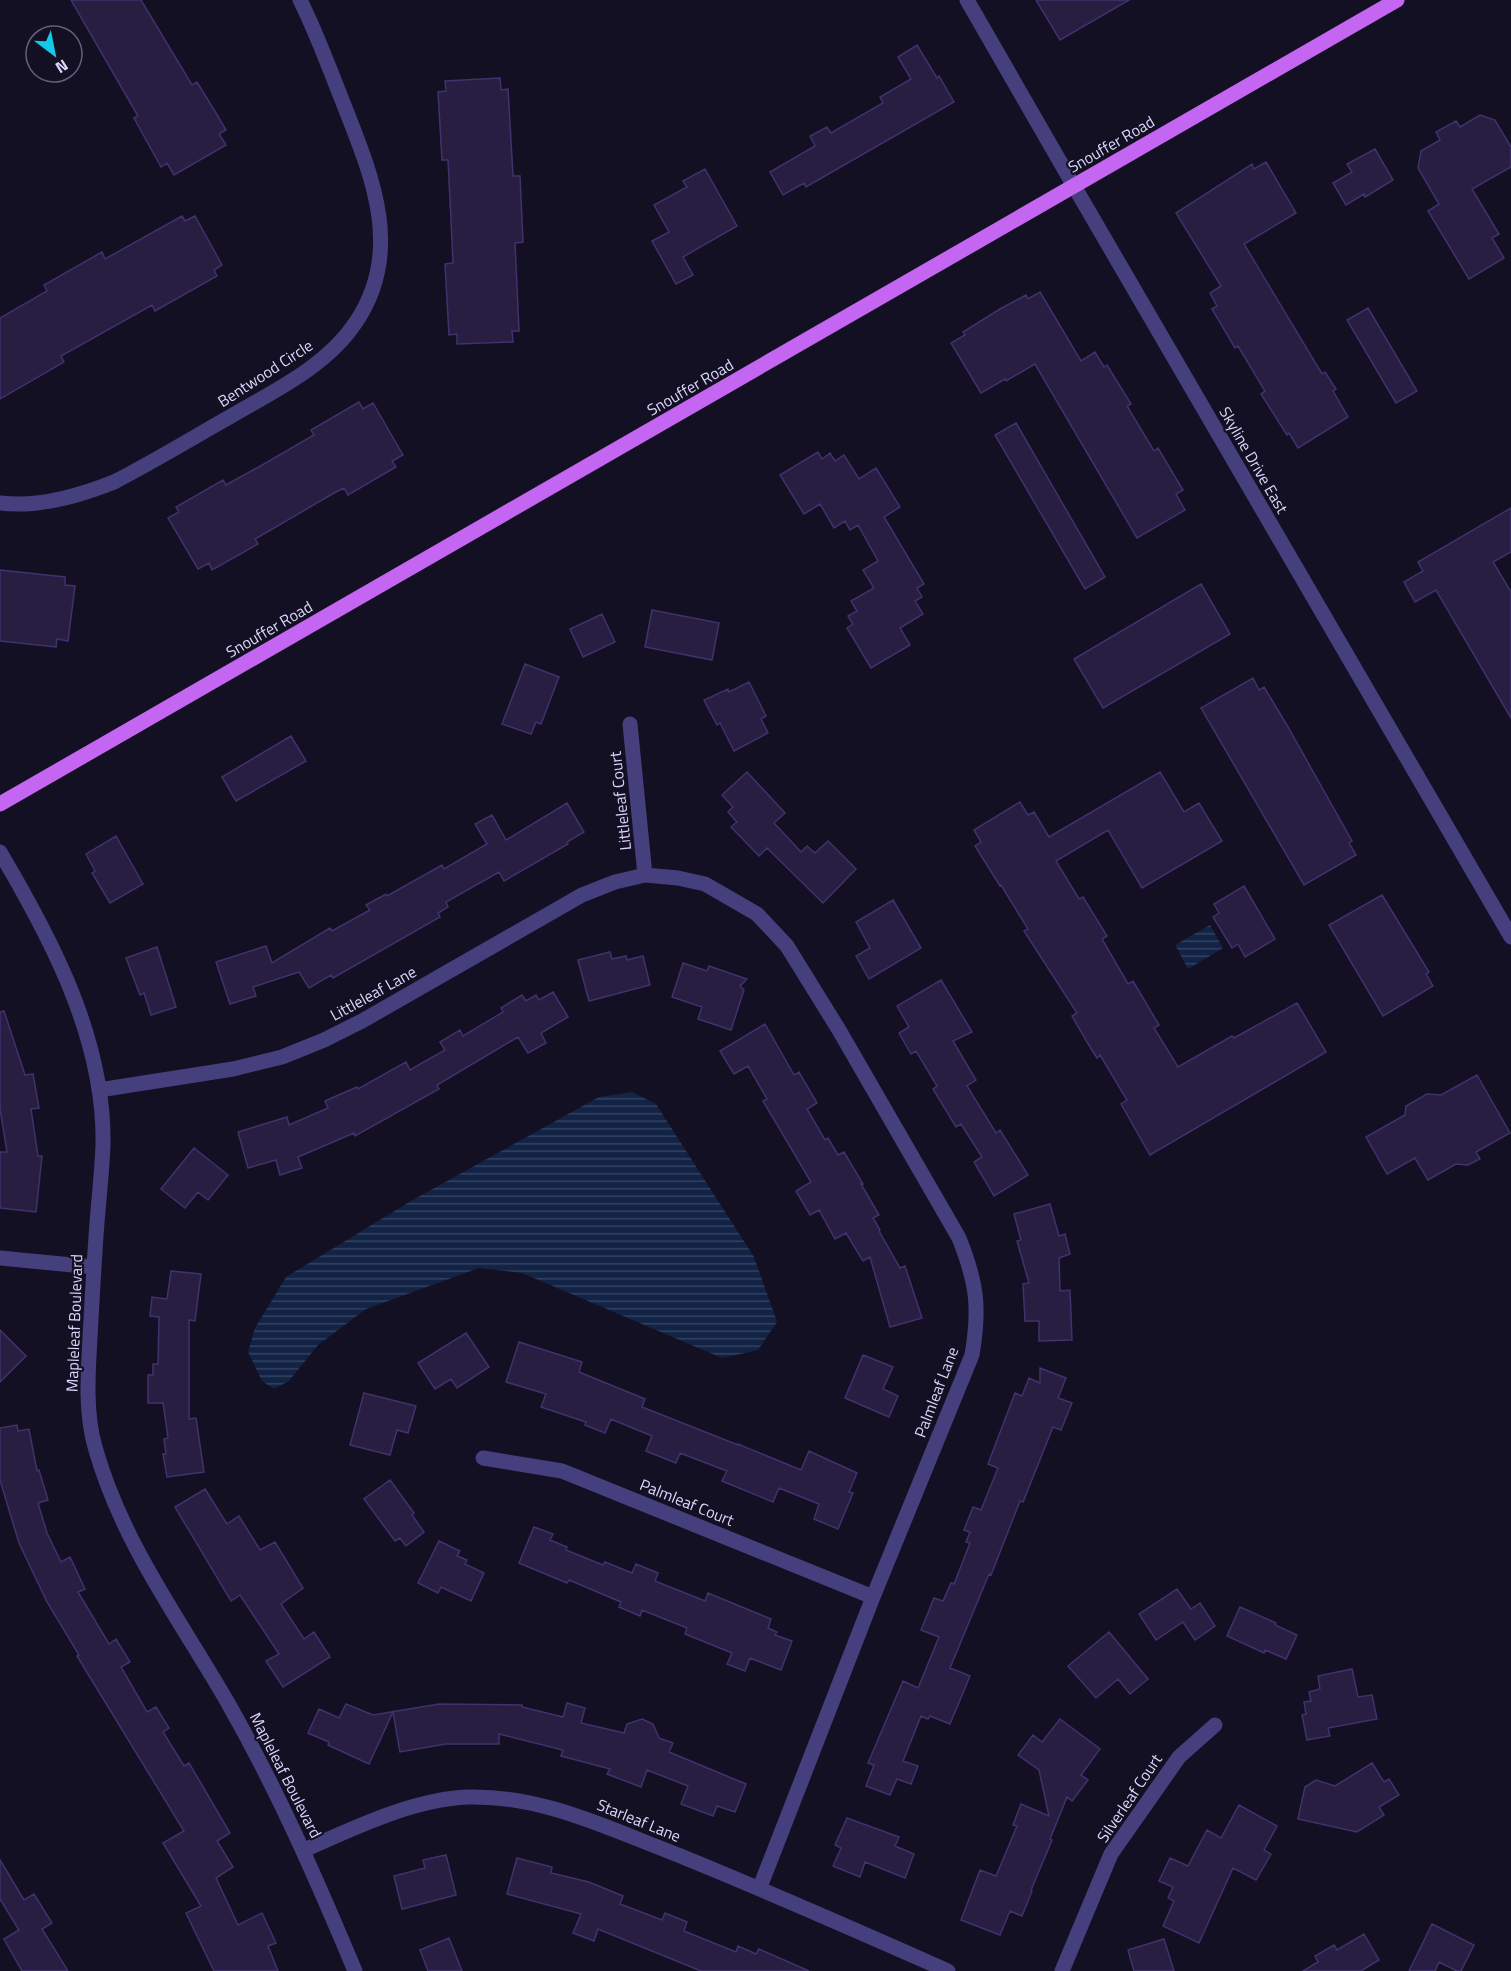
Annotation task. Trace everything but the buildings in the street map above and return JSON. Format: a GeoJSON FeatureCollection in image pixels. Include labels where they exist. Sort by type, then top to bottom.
{"type":"FeatureCollection","features":[{"type":"Feature","properties":{"kind":"main road","name":"Snouffer Road"},"geometry":{"type":"LineString","coordinates":[[0,804],[1397,0]]}},
{"type":"Feature","properties":{"kind":"street","name":"Bentwood Circle"},"geometry":{"type":"LineString","coordinates":[[0,503],[17,505],[50,501],[91,492],[114,482],[284,385],[326,355],[356,323],[375,284],[380,258],[379,206],[364,156],[328,63],[300,0]]}},
{"type":"Feature","properties":{"kind":"street","name":"Skyline Drive East"},"geometry":{"type":"LineString","coordinates":[[968,0],[1511,937]]}},
{"type":"Feature","properties":{"kind":"street","name":"Littleleaf Court"},"geometry":{"type":"LineString","coordinates":[[630,724],[645,875]]}},
{"type":"Feature","properties":{"kind":"street","name":"Mapleleaf Boulevard"},"geometry":{"type":"LineString","coordinates":[[0,852],[35,910],[59,962],[91,1051],[99,1090],[103,1143],[93,1267],[87,1386],[93,1442],[109,1493],[149,1574],[227,1701],[268,1775],[304,1850],[355,1971]]}},
{"type":"Feature","properties":{"kind":"street","name":"Littleleaf Lane"},"geometry":{"type":"LineString","coordinates":[[99,1090],[232,1068],[282,1057],[362,1021],[582,895],[615,882],[645,875]]}},
{"type":"Feature","properties":{"kind":"street","name":"Palmleaf Lane"},"geometry":{"type":"LineString","coordinates":[[645,875],[678,878],[705,884],[757,914],[787,946],[839,1030],[959,1238],[970,1267],[976,1296],[976,1326],[972,1355],[873,1597],[760,1887]]}},
{"type":"Feature","properties":{"kind":"street"},"geometry":{"type":"LineString","coordinates":[[0,1258],[93,1267]]}},
{"type":"Feature","properties":{"kind":"street","name":"Palmleaf Court"},"geometry":{"type":"LineString","coordinates":[[483,1458],[562,1471],[873,1597]]}},
{"type":"Feature","properties":{"kind":"street","name":"Silverleaf Court"},"geometry":{"type":"LineString","coordinates":[[1062,1971],[1111,1854],[1179,1756],[1215,1725]]}},
{"type":"Feature","properties":{"kind":"street","name":"Starleaf Lane"},"geometry":{"type":"LineString","coordinates":[[304,1850],[420,1804],[466,1797],[505,1799],[546,1806],[581,1817],[760,1887],[948,1971]]}},
{"type":"Feature","properties":{"kind":"water"},"geometry":{"type":"Polygon","coordinates":[[[1210,925],[1223,948],[1188,969],[1175,945],[1210,925]]]}},
{"type":"Feature","properties":{"kind":"water"},"geometry":{"type":"Polygon","coordinates":[[[632,1092],[656,1104],[754,1257],[777,1322],[758,1350],[722,1358],[522,1273],[479,1268],[366,1309],[318,1345],[289,1381],[274,1389],[262,1381],[248,1352],[255,1328],[286,1277],[411,1201],[599,1097],[632,1092]]]}}]}
